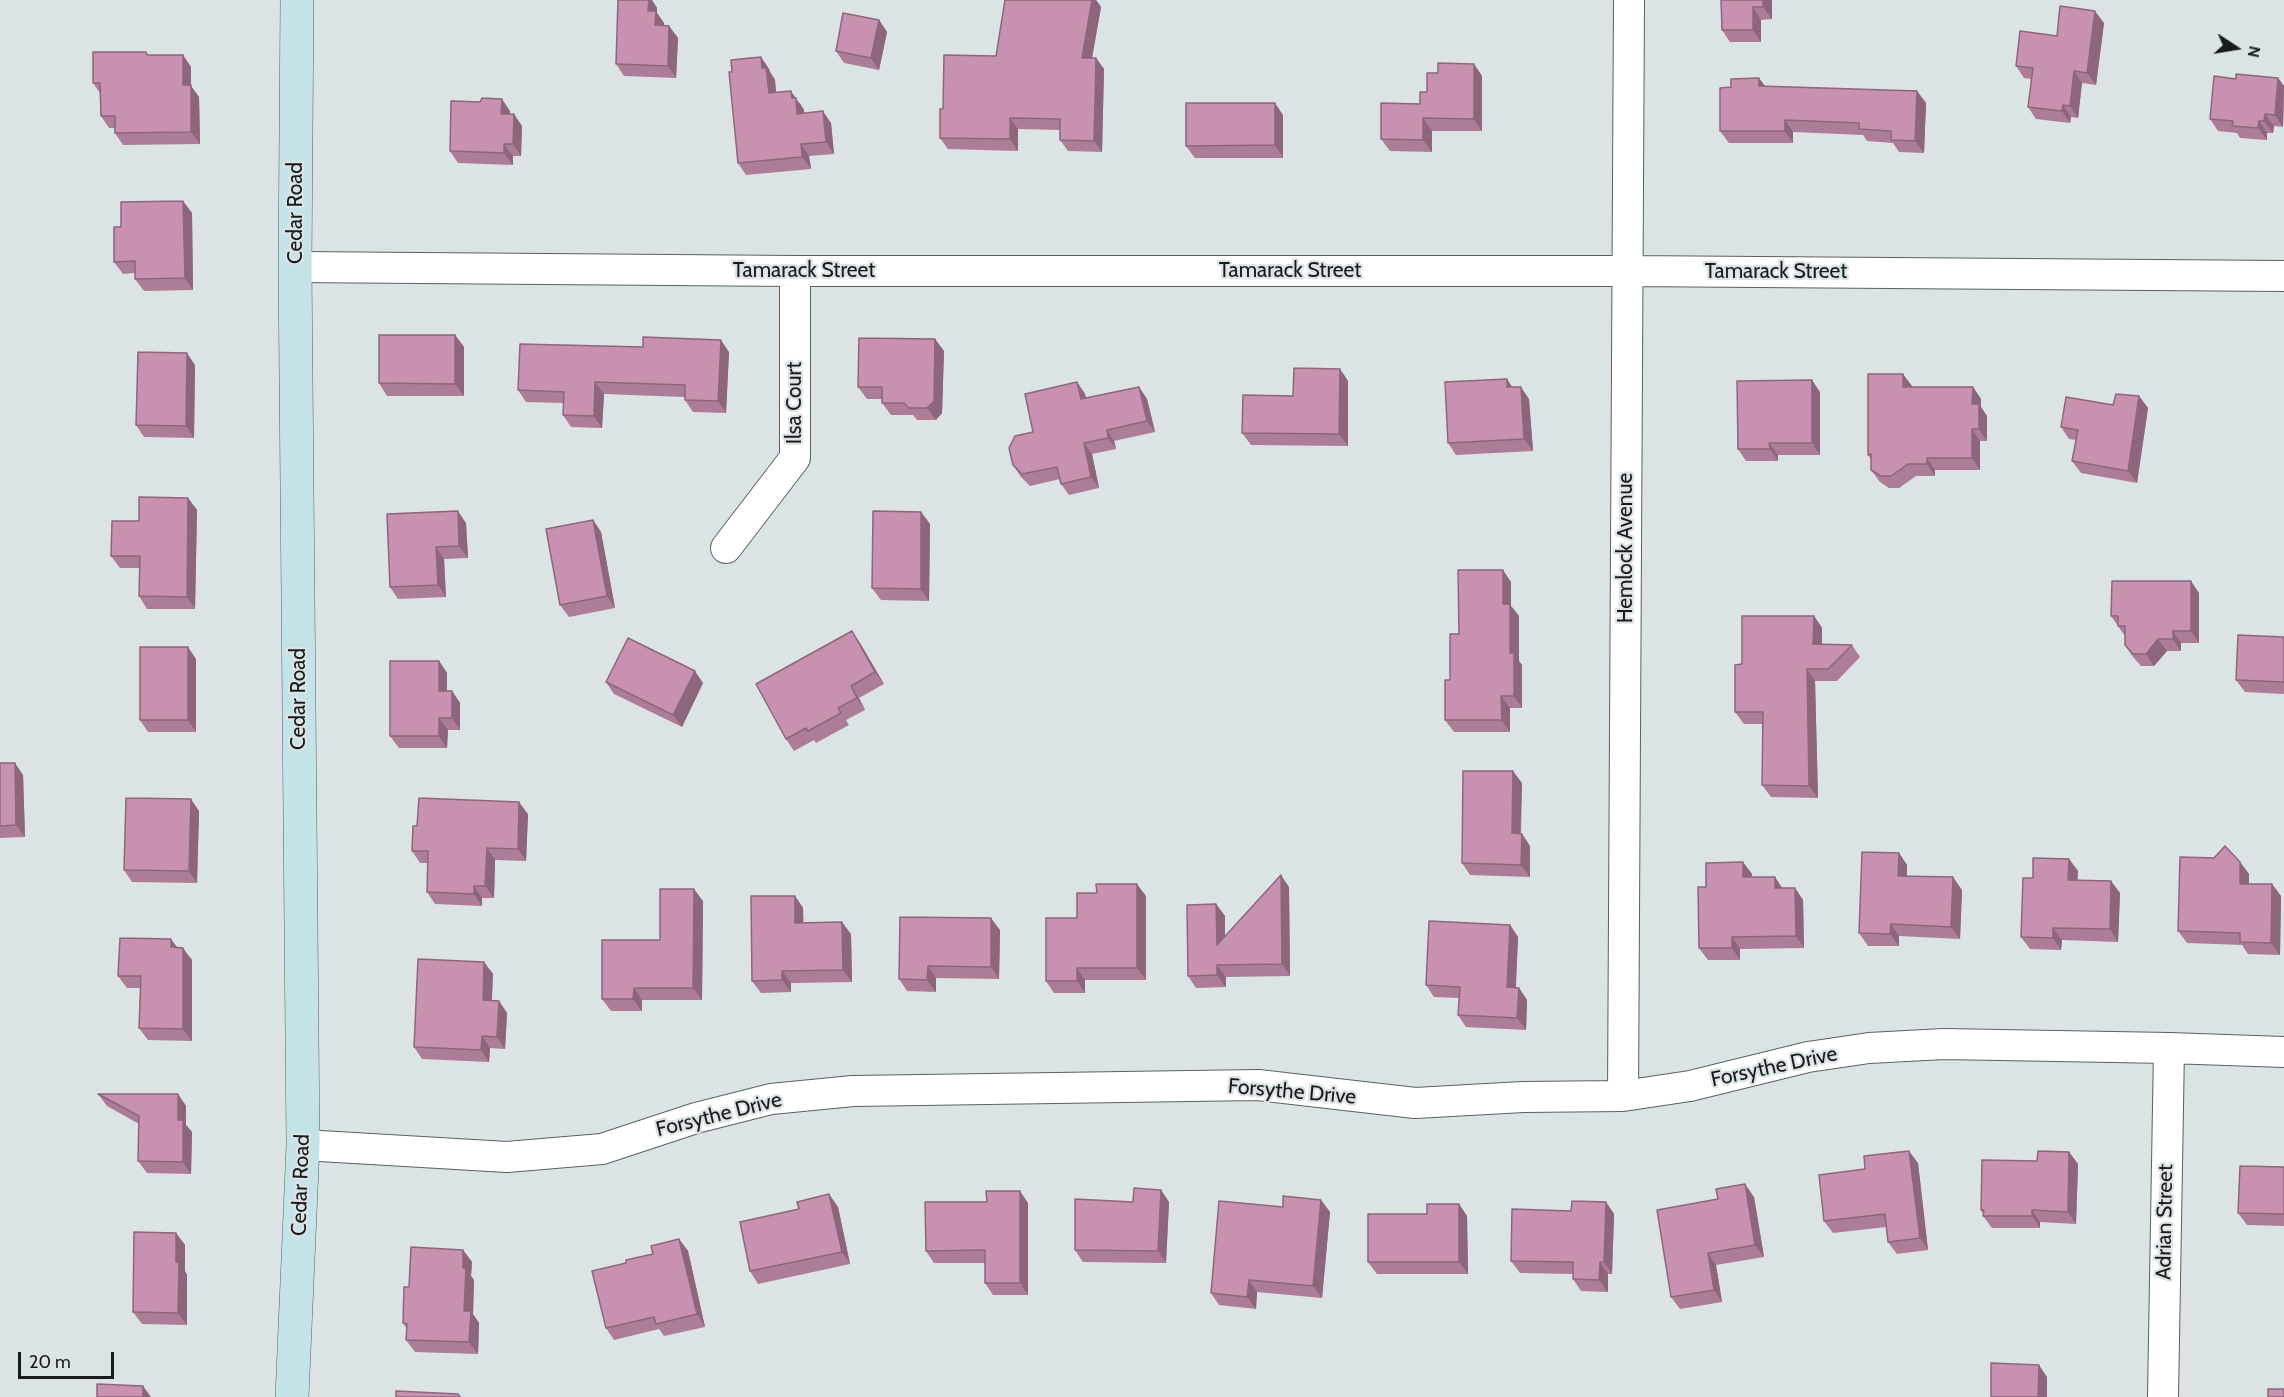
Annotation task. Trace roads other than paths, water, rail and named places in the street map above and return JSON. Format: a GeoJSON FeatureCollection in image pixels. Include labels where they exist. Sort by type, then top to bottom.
{"type":"FeatureCollection","features":[{"type":"Feature","properties":{"kind":"street","name":"Cedar Road"},"geometry":{"type":"LineString","coordinates":[[292,1397],[303,1145],[296,267],[297,0]]}},
{"type":"Feature","properties":{"kind":"street","name":"Hemlock Avenue"},"geometry":{"type":"LineString","coordinates":[[1623,1096],[1629,0]]}},
{"type":"Feature","properties":{"kind":"street","name":"Tamarack Street"},"geometry":{"type":"LineString","coordinates":[[296,267],[795,271],[1627,271],[2284,276]]}},
{"type":"Feature","properties":{"kind":"street","name":"Ilsa Court"},"geometry":{"type":"LineString","coordinates":[[726,548],[795,458],[795,271]]}},
{"type":"Feature","properties":{"kind":"street","name":"Forsythe Drive"},"geometry":{"type":"LineString","coordinates":[[303,1145],[507,1157],[602,1149],[696,1118],[771,1099],[853,1090],[1258,1085],[1415,1103],[1523,1097],[1623,1096],[1690,1086],[1808,1057],[1869,1048],[1944,1044],[2284,1052]]}},
{"type":"Feature","properties":{"kind":"street","name":"Adrian Street"},"geometry":{"type":"LineString","coordinates":[[2163,1397],[2169,1048]]}}]}
